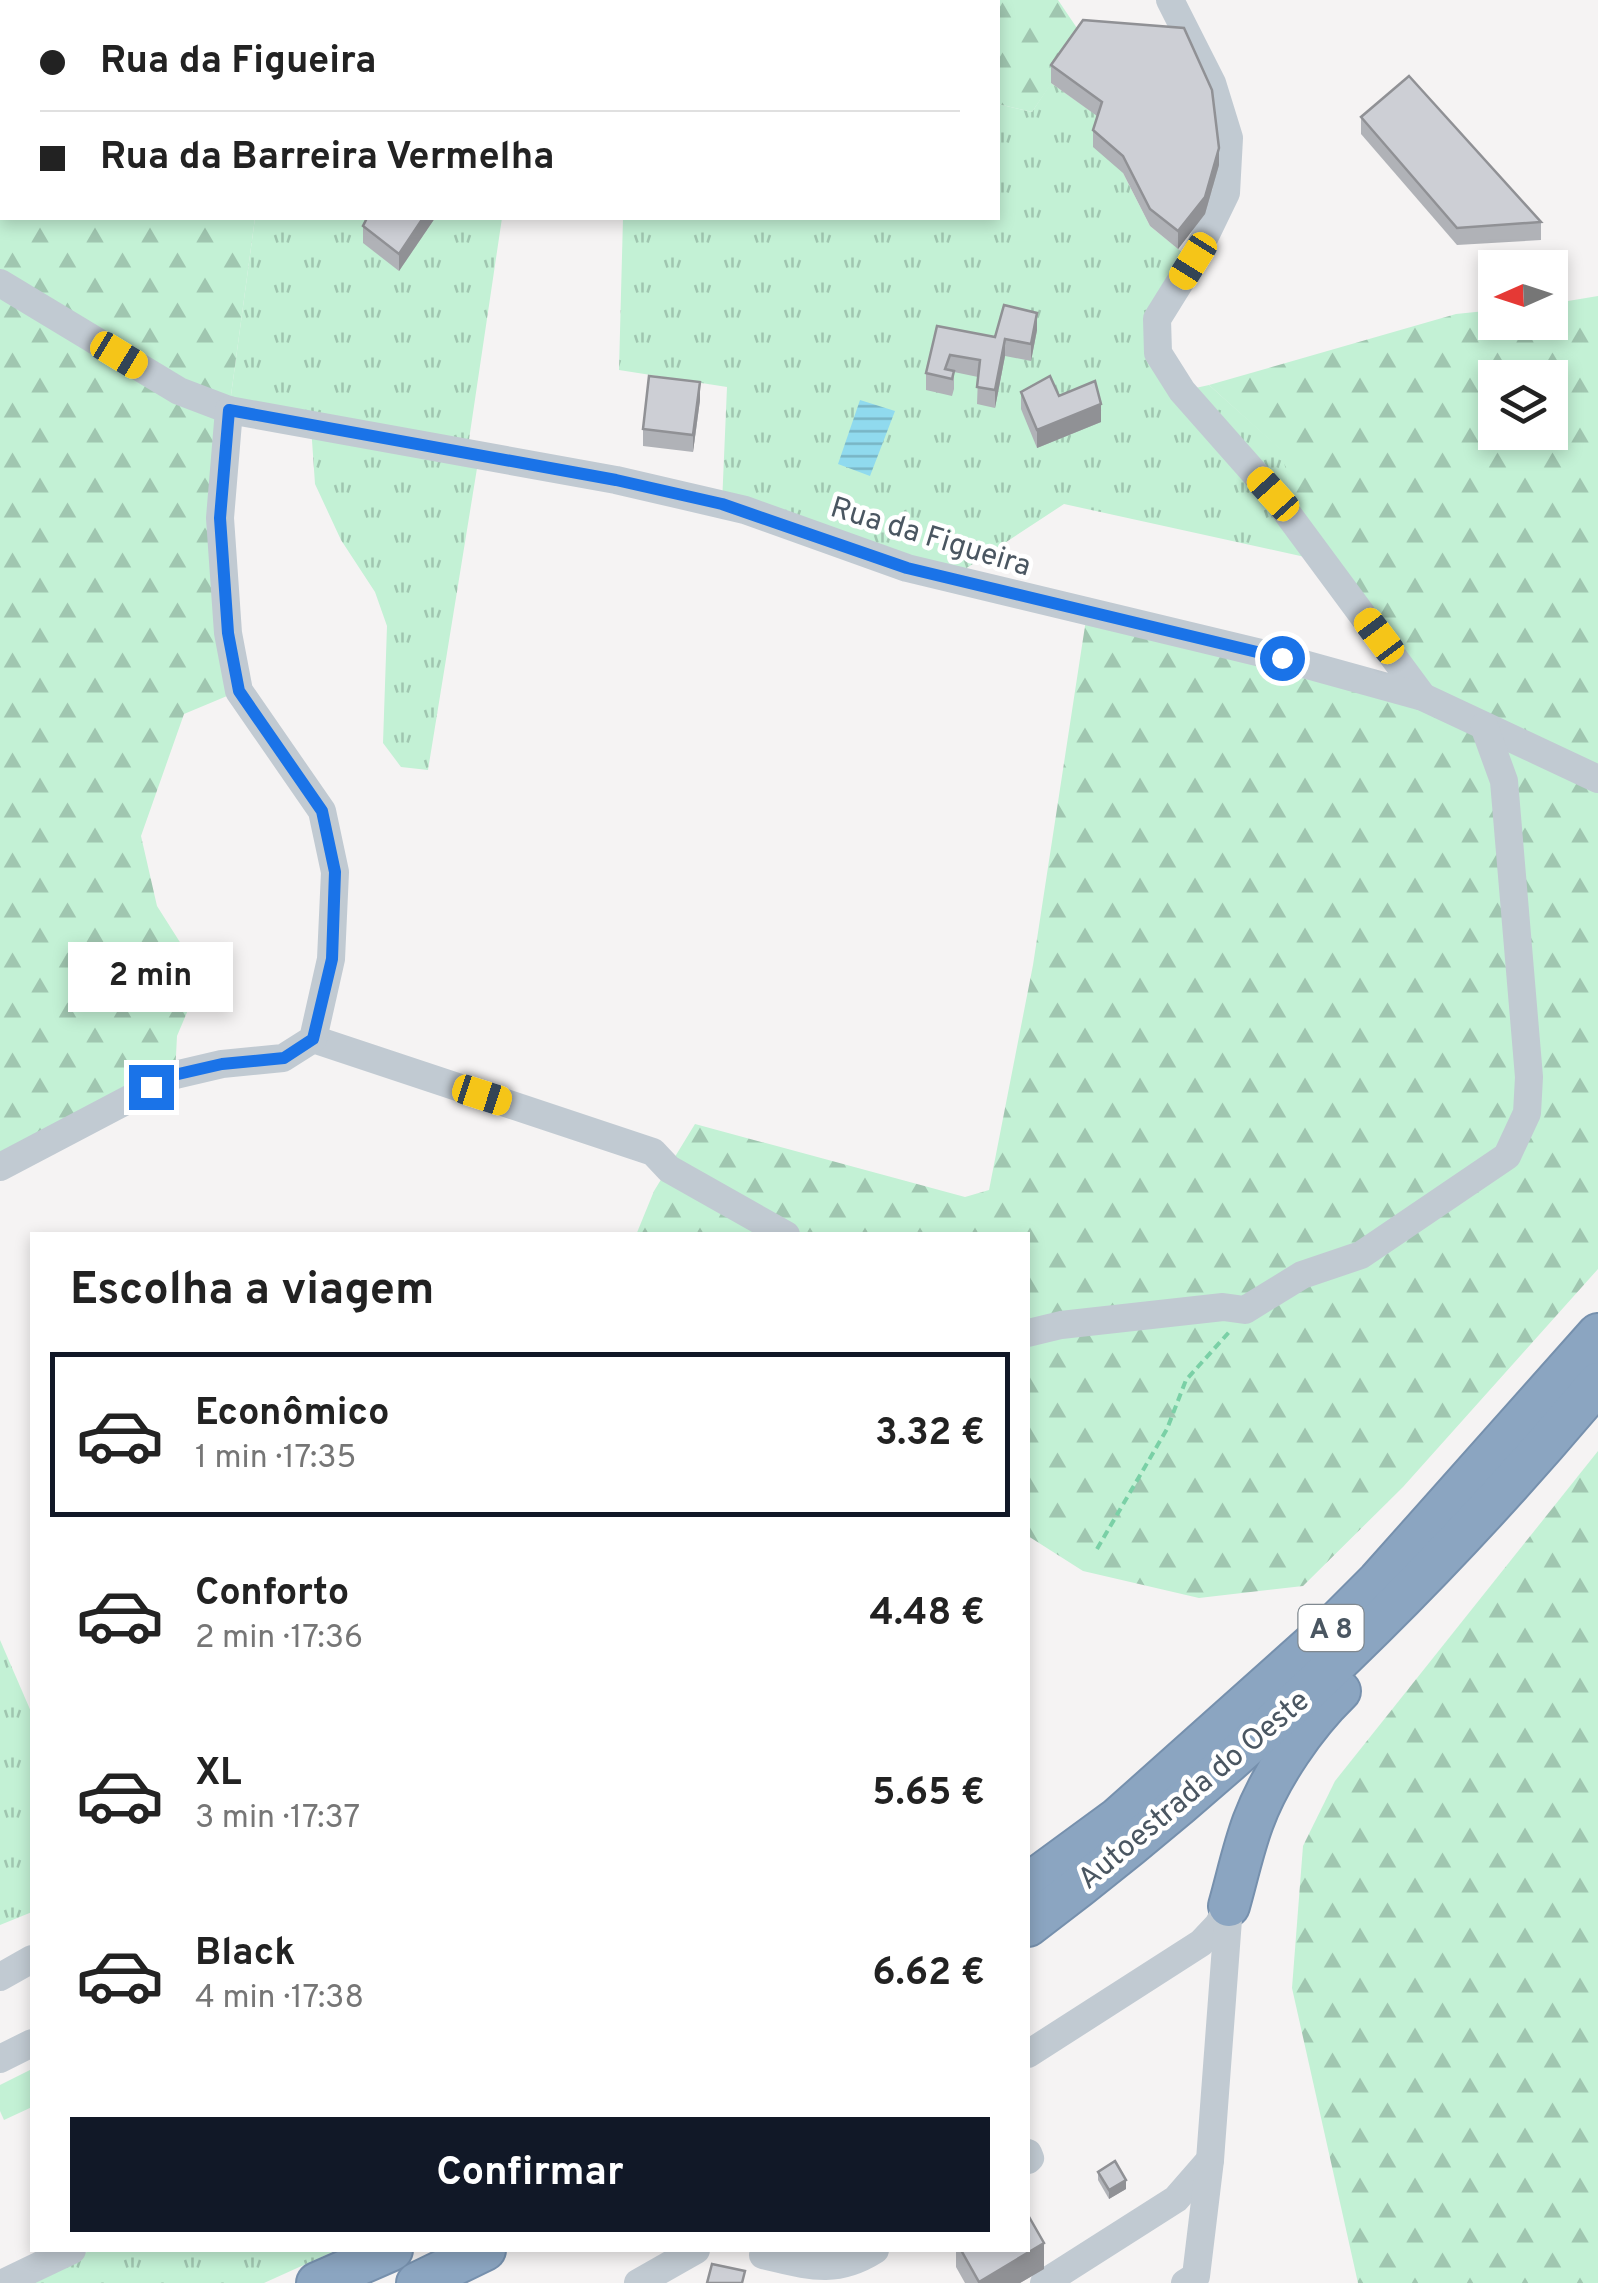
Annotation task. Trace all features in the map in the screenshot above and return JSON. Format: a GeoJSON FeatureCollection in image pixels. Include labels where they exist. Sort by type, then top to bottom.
{"type":"FeatureCollection","features":[{"type":"Feature","properties":{"kind":"highway","name":"Autoestrada do Oeste"},"geometry":{"type":"LineString","coordinates":[[1030,1883],[1118,1818],[1378,1581],[1598,1334]]}},
{"type":"Feature","properties":{"kind":"highway","name":"Autoestrada do Oeste"},"geometry":{"type":"LineString","coordinates":[[1030,1924],[1204,1785],[1299,1700],[1424,1580],[1598,1383]]}},
{"type":"Feature","properties":{"kind":"highway"},"geometry":{"type":"LineString","coordinates":[[1229,1906],[1254,1821],[1272,1783],[1328,1703],[1399,1635],[1424,1580]]}},
{"type":"Feature","properties":{"kind":"highway"},"geometry":{"type":"LineString","coordinates":[[1030,1872],[1076,1849]]}},
{"type":"Feature","properties":{"kind":"highway"},"geometry":{"type":"LineString","coordinates":[[318,2283],[388,2252]]}},
{"type":"Feature","properties":{"kind":"highway"},"geometry":{"type":"LineString","coordinates":[[417,2283],[481,2252]]}},
{"type":"Feature","properties":{"kind":"street"},"geometry":{"type":"LineString","coordinates":[[1170,0],[1212,83],[1228,138],[1226,193],[1193,261],[1157,319],[1158,353],[1182,391],[1273,494],[1423,697]]}},
{"type":"Feature","properties":{"kind":"street","name":"Rua da Figueira"},"geometry":{"type":"LineString","coordinates":[[0,283],[179,392],[229,410],[616,480],[722,504],[907,568],[1282,658],[1423,697],[1598,780]]}},
{"type":"Feature","properties":{"kind":"street"},"geometry":{"type":"LineString","coordinates":[[0,1167],[174,1075],[222,1064],[284,1058],[313,1039],[332,959],[335,872],[322,811],[239,691],[228,633],[220,518],[229,410]]}},
{"type":"Feature","properties":{"kind":"street"},"geometry":{"type":"LineString","coordinates":[[1030,1333],[1224,1307],[1245,1310],[1302,1275],[1360,1255],[1508,1156],[1527,1112],[1529,1077],[1504,780],[1484,726]]}},
{"type":"Feature","properties":{"kind":"street"},"geometry":{"type":"LineString","coordinates":[[313,1039],[653,1152],[669,1170],[781,1232]]}},
{"type":"Feature","properties":{"kind":"street"},"geometry":{"type":"LineString","coordinates":[[1030,2053],[1201,1942],[1229,1906]]}},
{"type":"Feature","properties":{"kind":"street"},"geometry":{"type":"LineString","coordinates":[[1184,2283],[1196,2276],[1210,2160],[1229,1906]]}},
{"type":"Feature","properties":{"kind":"street"},"geometry":{"type":"LineString","coordinates":[[0,1977],[30,1960]]}},
{"type":"Feature","properties":{"kind":"street"},"geometry":{"type":"LineString","coordinates":[[0,2059],[30,2045]]}},
{"type":"Feature","properties":{"kind":"street"},"geometry":{"type":"LineString","coordinates":[[1044,2283],[1176,2199],[1210,2160]]}},
{"type":"Feature","properties":{"kind":"street"},"geometry":{"type":"LineString","coordinates":[[2,2283],[68,2252]]}},
{"type":"Feature","properties":{"kind":"street"},"geometry":{"type":"LineString","coordinates":[[638,2283],[692,2252]]}},
{"type":"Feature","properties":{"kind":"street"},"geometry":{"type":"LineString","coordinates":[[757,2283],[764,2252],[845,2265]]}},
{"type":"Feature","properties":{"kind":"path"},"geometry":{"type":"LineString","coordinates":[[1096,1549],[1167,1429],[1186,1380],[1222,1342],[1245,1310]]}},
{"type":"Feature","properties":{"kind":"green space"},"geometry":{"type":"Polygon","coordinates":[[[1000,0],[1058,0],[1083,37],[1032,112],[1000,104],[1000,0]]]}},
{"type":"Feature","properties":{"kind":"green space"},"geometry":{"type":"Polygon","coordinates":[[[1051,83],[1102,119],[1150,226],[1193,261],[1157,319],[1182,391],[1209,385],[1283,451],[1291,498],[1323,561],[1064,504],[950,579],[722,504],[727,387],[619,370],[623,220],[1000,220],[1000,104],[1032,112],[1051,83]]]}},
{"type":"Feature","properties":{"kind":"green space"},"geometry":{"type":"Polygon","coordinates":[[[0,220],[255,220],[229,410],[239,691],[184,714],[141,836],[157,906],[202,977],[177,1036],[175,1075],[0,1167],[0,220]]]}},
{"type":"Feature","properties":{"kind":"green space"},"geometry":{"type":"Polygon","coordinates":[[[255,220],[502,220],[467,453],[479,456],[428,770],[401,767],[383,743],[387,626],[375,592],[341,540],[315,484],[311,426],[229,410],[255,220]]]}},
{"type":"Feature","properties":{"kind":"green space"},"geometry":{"type":"Polygon","coordinates":[[[1598,296],[1598,1269],[1403,1487],[1303,1586],[1199,1598],[1083,1571],[1030,1537],[1030,1232],[637,1232],[654,1191],[695,1124],[965,1197],[989,1190],[1033,965],[1087,613],[1421,696],[1291,498],[1282,451],[1209,385],[1456,314],[1478,312],[1478,340],[1568,340],[1568,301],[1598,296]]]}},
{"type":"Feature","properties":{"kind":"green space"},"geometry":{"type":"Polygon","coordinates":[[[1598,1451],[1598,2283],[1358,2283],[1292,1988],[1303,1846],[1335,1781],[1598,1451]]]}},
{"type":"Feature","properties":{"kind":"green space"},"geometry":{"type":"Polygon","coordinates":[[[0,1640],[30,1709],[30,1913],[0,1925],[0,1640]]]}},
{"type":"Feature","properties":{"kind":"green space"},"geometry":{"type":"Polygon","coordinates":[[[30,2070],[30,2108],[4,2120],[0,2085],[30,2070]]]}},
{"type":"Feature","properties":{"kind":"green space"},"geometry":{"type":"Polygon","coordinates":[[[87,2252],[333,2252],[264,2283],[22,2283],[87,2252]]]}},
{"type":"Feature","properties":{"kind":"water"},"geometry":{"type":"Polygon","coordinates":[[[860,400],[895,411],[870,476],[838,464],[860,400]]]}},
{"type":"Feature","properties":{"kind":"building"},"geometry":{"type":"Polygon","coordinates":[[[1083,20],[1184,28],[1212,90],[1219,148],[1205,197],[1178,231],[1150,209],[1123,156],[1093,130],[1102,102],[1051,65],[1083,20]]]}},
{"type":"Feature","properties":{"kind":"building"},"geometry":{"type":"Polygon","coordinates":[[[1409,76],[1541,222],[1457,228],[1361,117],[1409,76]]]}},
{"type":"Feature","properties":{"kind":"building"},"geometry":{"type":"Polygon","coordinates":[[[366,220],[422,220],[399,254],[363,226],[366,220]]]}},
{"type":"Feature","properties":{"kind":"building"},"geometry":{"type":"Polygon","coordinates":[[[1004,305],[1037,313],[1031,344],[1005,339],[995,390],[977,387],[980,360],[950,355],[945,369],[954,371],[952,379],[926,373],[937,326],[995,337],[1004,305]]]}},
{"type":"Feature","properties":{"kind":"building"},"geometry":{"type":"Polygon","coordinates":[[[649,376],[700,382],[693,435],[643,429],[649,376]]]}},
{"type":"Feature","properties":{"kind":"building"},"geometry":{"type":"Polygon","coordinates":[[[1050,376],[1059,396],[1095,381],[1101,404],[1037,430],[1021,392],[1050,376]]]}},
{"type":"Feature","properties":{"kind":"building"},"geometry":{"type":"Polygon","coordinates":[[[1115,2161],[1126,2180],[1109,2190],[1098,2172],[1115,2161]]]}},
{"type":"Feature","properties":{"kind":"building"},"geometry":{"type":"Polygon","coordinates":[[[1030,2218],[1044,2243],[1030,2251],[1030,2218]]]}},
{"type":"Feature","properties":{"kind":"building"},"geometry":{"type":"Polygon","coordinates":[[[962,2252],[1029,2252],[979,2282],[962,2252]]]}},
{"type":"Feature","properties":{"kind":"building"},"geometry":{"type":"Polygon","coordinates":[[[712,2264],[745,2271],[742,2283],[707,2283],[712,2264]]]}},
{"type":"Feature","properties":{"kind":"route"},"geometry":{"type":"LineString","coordinates":[[151,1087],[174,1075],[222,1064],[284,1058],[313,1039],[332,959],[335,872],[322,811],[239,691],[228,633],[220,518],[229,410],[616,480],[722,504],[907,568],[1282,658]]}}]}
